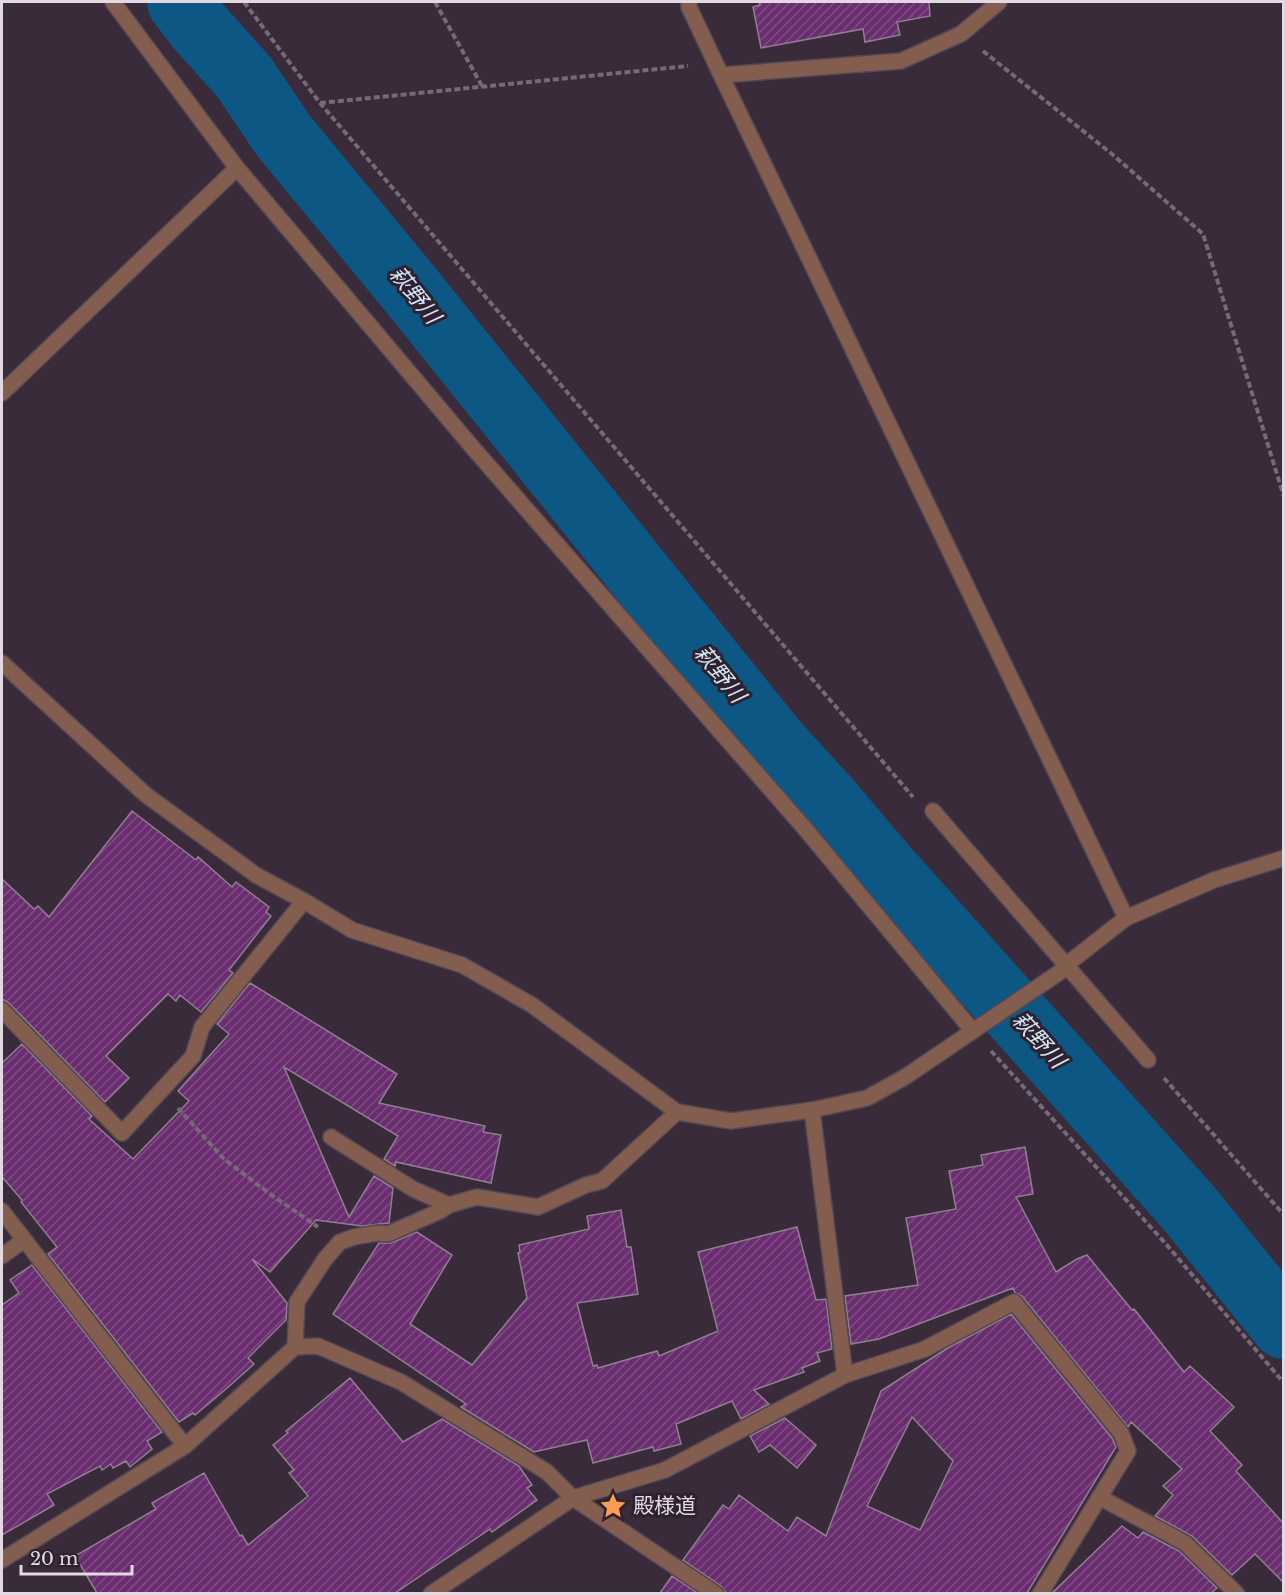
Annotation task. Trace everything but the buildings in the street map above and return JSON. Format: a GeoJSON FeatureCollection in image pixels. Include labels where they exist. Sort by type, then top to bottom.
{"type":"FeatureCollection","features":[{"type":"Feature","properties":{"kind":"street"},"geometry":{"type":"LineString","coordinates":[[113,2],[237,168],[473,448],[979,1026]]}},
{"type":"Feature","properties":{"kind":"street"},"geometry":{"type":"LineString","coordinates":[[689,2],[689,7],[718,69],[1126,918]]}},
{"type":"Feature","properties":{"kind":"street"},"geometry":{"type":"LineString","coordinates":[[718,69],[901,61],[961,34],[999,2]]}},
{"type":"Feature","properties":{"kind":"street"},"geometry":{"type":"LineString","coordinates":[[2,393],[237,168]]}},
{"type":"Feature","properties":{"kind":"street"},"geometry":{"type":"LineString","coordinates":[[2,663],[146,795],[256,875],[352,930],[462,965],[532,1005],[677,1112],[730,1121],[812,1110],[867,1098],[905,1077],[1063,968],[1126,918],[1214,880],[1284,858]]}},
{"type":"Feature","properties":{"kind":"street"},"geometry":{"type":"LineString","coordinates":[[933,811],[1063,968],[1148,1060]]}},
{"type":"Feature","properties":{"kind":"street"},"geometry":{"type":"LineString","coordinates":[[2,1010],[122,1133],[193,1056],[202,1027],[304,901]]}},
{"type":"Feature","properties":{"kind":"street"},"geometry":{"type":"LineString","coordinates":[[812,1110],[845,1375]]}},
{"type":"Feature","properties":{"kind":"street"},"geometry":{"type":"LineString","coordinates":[[295,1347],[297,1302],[325,1259],[340,1242],[354,1237],[388,1233],[450,1205],[477,1197],[538,1207],[586,1185],[603,1181],[677,1112]]}},
{"type":"Feature","properties":{"kind":"street"},"geometry":{"type":"LineString","coordinates":[[331,1137],[413,1189],[450,1205]]}},
{"type":"Feature","properties":{"kind":"street"},"geometry":{"type":"LineString","coordinates":[[2,1211],[185,1446]]}},
{"type":"Feature","properties":{"kind":"street"},"geometry":{"type":"LineString","coordinates":[[2,1256],[24,1240]]}},
{"type":"Feature","properties":{"kind":"street"},"geometry":{"type":"LineString","coordinates":[[431,1593],[573,1498],[666,1470],[845,1375],[925,1349],[1014,1302],[1121,1433],[1128,1451],[1040,1593]]}},
{"type":"Feature","properties":{"kind":"street"},"geometry":{"type":"LineString","coordinates":[[2,1560],[185,1446],[295,1347],[318,1346],[401,1382],[547,1472],[573,1498],[716,1593]]}},
{"type":"Feature","properties":{"kind":"street"},"geometry":{"type":"LineString","coordinates":[[1099,1497],[1185,1543],[1237,1593]]}},
{"type":"Feature","properties":{"kind":"path"},"geometry":{"type":"LineString","coordinates":[[244,2],[320,103],[914,798],[933,811]]}},
{"type":"Feature","properties":{"kind":"path"},"geometry":{"type":"LineString","coordinates":[[435,2],[482,86]]}},
{"type":"Feature","properties":{"kind":"path"},"geometry":{"type":"LineString","coordinates":[[961,34],[1112,154],[1203,234],[1284,497]]}},
{"type":"Feature","properties":{"kind":"path"},"geometry":{"type":"LineString","coordinates":[[320,103],[482,86],[718,69]]}},
{"type":"Feature","properties":{"kind":"path"},"geometry":{"type":"LineString","coordinates":[[979,1026],[1284,1383]]}},
{"type":"Feature","properties":{"kind":"path"},"geometry":{"type":"LineString","coordinates":[[1148,1060],[1284,1215]]}},
{"type":"Feature","properties":{"kind":"path"},"geometry":{"type":"LineString","coordinates":[[162,1090],[224,1160],[340,1242]]}},
{"type":"Feature","properties":{"kind":"waterway","name":"萩野川"},"geometry":{"type":"LineString","coordinates":[[180,2],[244,77],[283,135],[410,289],[775,743],[1188,1207],[1284,1326]]}},
{"type":"Feature","properties":{"kind":"place","name":"殿様道"},"geometry":{"type":"Point","coordinates":[613,1506]}}]}
